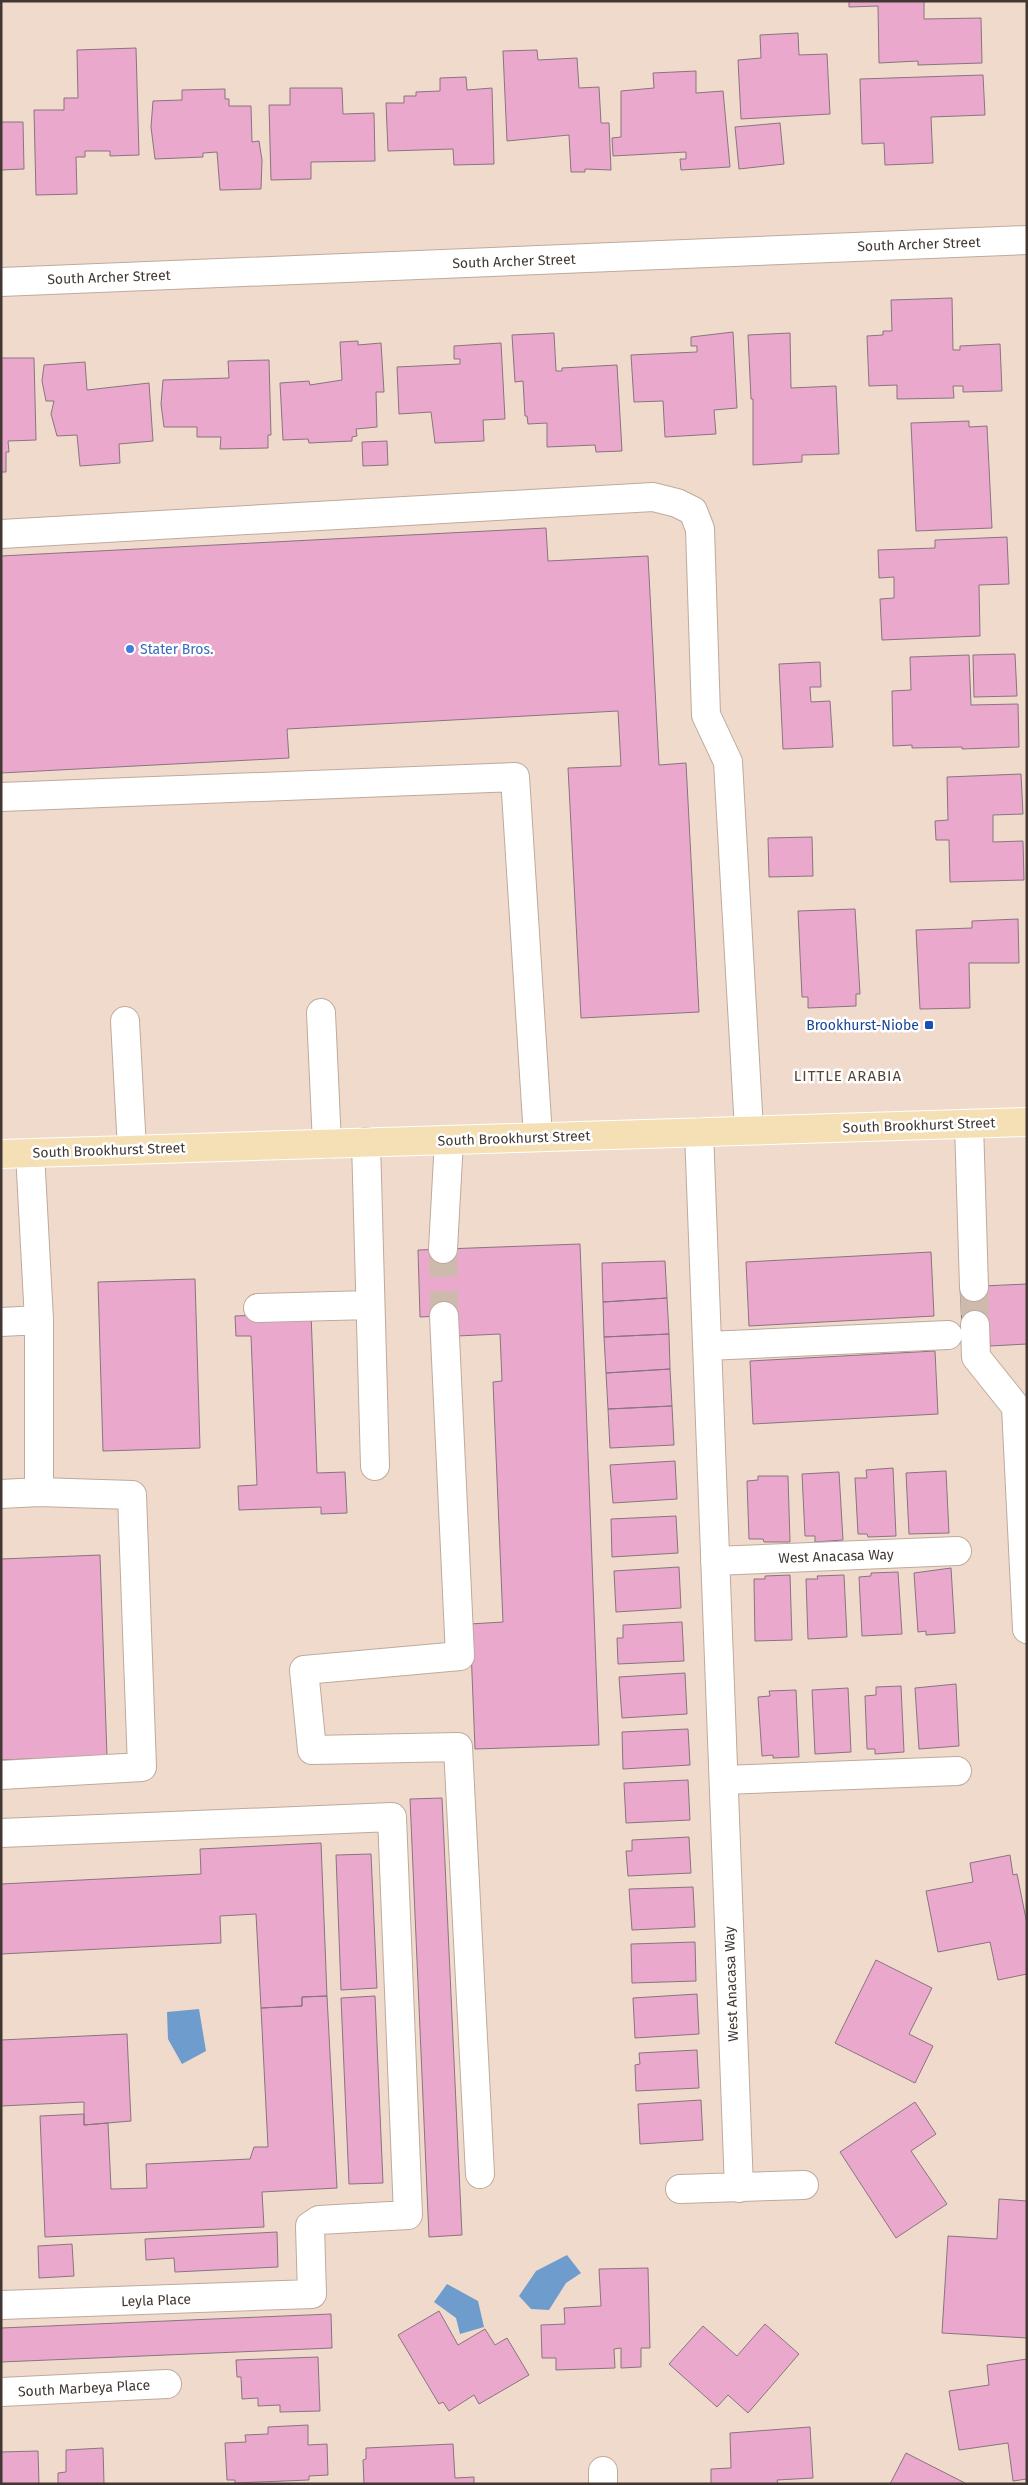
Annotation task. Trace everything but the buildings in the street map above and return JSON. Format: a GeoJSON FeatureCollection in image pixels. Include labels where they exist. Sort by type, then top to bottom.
{"type":"FeatureCollection","features":[{"type":"Feature","properties":{"kind":"main road","name":"South Brookhurst Street"},"geometry":{"type":"LineString","coordinates":[[1,1154],[1027,1122]]}},
{"type":"Feature","properties":{"kind":"street","name":"South Archer Street"},"geometry":{"type":"LineString","coordinates":[[1,282],[1027,240]]}},
{"type":"Feature","properties":{"kind":"street"},"geometry":{"type":"LineString","coordinates":[[1,534],[653,497],[693,511],[700,529],[706,716],[728,762],[749,1130]]}},
{"type":"Feature","properties":{"kind":"street"},"geometry":{"type":"LineString","coordinates":[[1,797],[514,777],[538,1137]]}},
{"type":"Feature","properties":{"kind":"street"},"geometry":{"type":"LineString","coordinates":[[321,1013],[327,1144]]}},
{"type":"Feature","properties":{"kind":"street"},"geometry":{"type":"LineString","coordinates":[[125,1022],[132,1149]]}},
{"type":"Feature","properties":{"kind":"street"},"geometry":{"type":"LineString","coordinates":[[969,1124],[974,1287]]}},
{"type":"Feature","properties":{"kind":"street","name":"West Anacasa Way"},"geometry":{"type":"LineString","coordinates":[[699,1132],[739,2188]]}},
{"type":"Feature","properties":{"kind":"street"},"geometry":{"type":"LineString","coordinates":[[443,1249],[449,1140]]}},
{"type":"Feature","properties":{"kind":"street"},"geometry":{"type":"LineString","coordinates":[[366,1142],[375,1466]]}},
{"type":"Feature","properties":{"kind":"street"},"geometry":{"type":"LineString","coordinates":[[30,1153],[39,1320],[39,1492]]}},
{"type":"Feature","properties":{"kind":"street"},"geometry":{"type":"LineString","coordinates":[[258,1308],[370,1305]]}},
{"type":"Feature","properties":{"kind":"street"},"geometry":{"type":"LineString","coordinates":[[444,1316],[460,1656],[304,1670],[312,1750],[458,1747],[480,2174]]}},
{"type":"Feature","properties":{"kind":"street"},"geometry":{"type":"LineString","coordinates":[[1,1322],[39,1320]]}},
{"type":"Feature","properties":{"kind":"street"},"geometry":{"type":"LineString","coordinates":[[975,1325],[976,1357],[1016,1407],[1027,1629]]}},
{"type":"Feature","properties":{"kind":"street"},"geometry":{"type":"LineString","coordinates":[[707,1346],[948,1335]]}},
{"type":"Feature","properties":{"kind":"street"},"geometry":{"type":"LineString","coordinates":[[1,1494],[39,1492],[132,1494],[142,1767],[1,1775]]}},
{"type":"Feature","properties":{"kind":"street","name":"West Anacasa Way"},"geometry":{"type":"LineString","coordinates":[[715,1561],[957,1551]]}},
{"type":"Feature","properties":{"kind":"street"},"geometry":{"type":"LineString","coordinates":[[724,1780],[957,1771]]}},
{"type":"Feature","properties":{"kind":"street","name":"Leyla Place"},"geometry":{"type":"LineString","coordinates":[[1,1833],[392,1817],[408,2215],[319,2220],[310,2226],[312,2294],[1,2305]]}},
{"type":"Feature","properties":{"kind":"street"},"geometry":{"type":"LineString","coordinates":[[680,2189],[804,2185]]}},
{"type":"Feature","properties":{"kind":"street","name":"South Marbeya Place"},"geometry":{"type":"LineString","coordinates":[[1,2392],[167,2384]]}},
{"type":"Feature","properties":{"kind":"water"},"geometry":{"type":"Polygon","coordinates":[[[199,2009],[206,2051],[182,2064],[168,2039],[167,2012],[199,2009]]]}},
{"type":"Feature","properties":{"kind":"water"},"geometry":{"type":"Polygon","coordinates":[[[567,2255],[581,2273],[566,2283],[549,2310],[531,2309],[519,2296],[536,2271],[567,2255]]]}},
{"type":"Feature","properties":{"kind":"water"},"geometry":{"type":"Polygon","coordinates":[[[447,2284],[478,2301],[484,2327],[460,2334],[456,2318],[434,2302],[447,2284]]]}},
{"type":"Feature","properties":{"kind":"tunnel"},"geometry":{"type":"LineString","coordinates":[[443,1249],[444,1316]]}},
{"type":"Feature","properties":{"kind":"tunnel"},"geometry":{"type":"LineString","coordinates":[[974,1287],[975,1325]]}},
{"type":"Feature","properties":{"kind":"place","name":"Stater Bros."},"geometry":{"type":"Point","coordinates":[130,649]}},
{"type":"Feature","properties":{"kind":"place","name":"Brookhurst-Niobe"},"geometry":{"type":"Point","coordinates":[929,1025]}},
{"type":"Feature","properties":{"kind":"district","name":"LITTLE ARABIA"},"geometry":{"type":"Point","coordinates":[848,1076]}}]}
